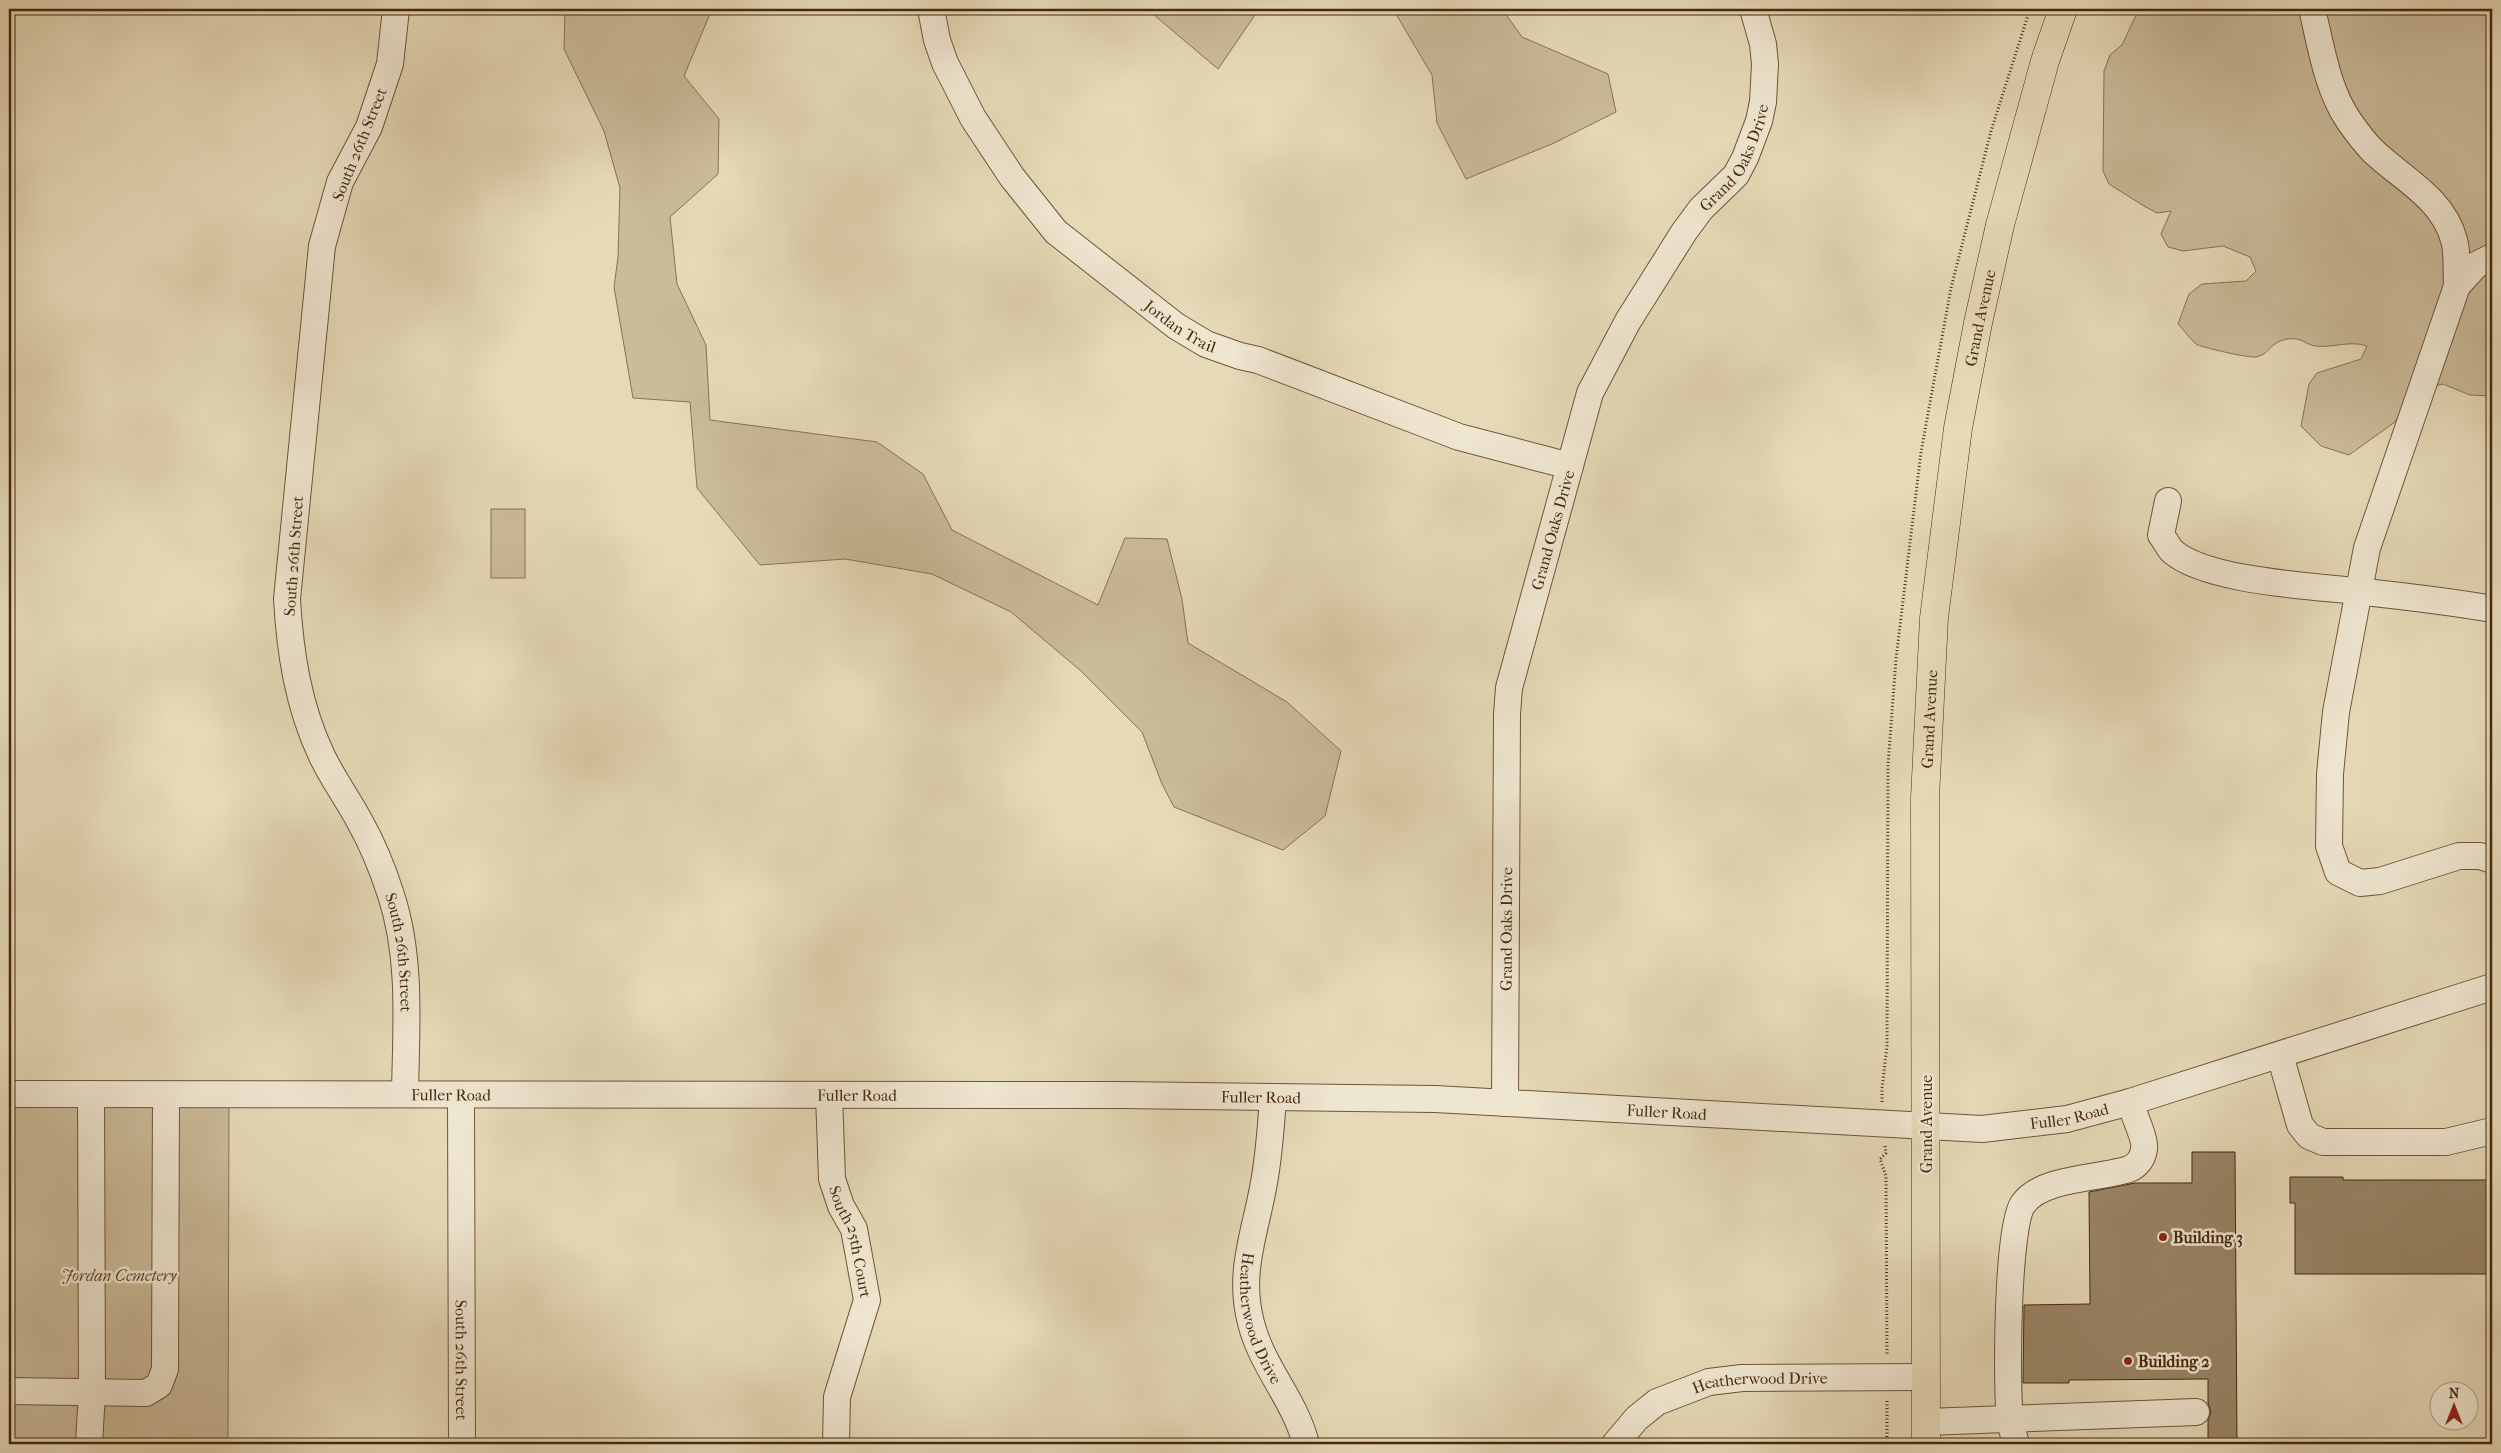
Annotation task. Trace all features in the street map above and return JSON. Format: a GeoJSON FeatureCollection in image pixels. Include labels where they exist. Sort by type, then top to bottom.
{"type":"FeatureCollection","features":[{"type":"Feature","properties":{"kind":"main road","name":"Grand Avenue"},"geometry":{"type":"LineString","coordinates":[[1926,1433],[1925,798],[1934,618],[1958,428],[1978,323],[2000,225],[2045,60],[2063,9]]}},
{"type":"Feature","properties":{"kind":"street","name":"South 26th Street"},"geometry":{"type":"LineString","coordinates":[[396,9],[390,64],[369,127],[340,182],[322,246],[287,599],[292,658],[306,716],[320,753],[338,788],[360,821],[378,859],[392,896],[402,935],[406,975],[405,1094]]}},
{"type":"Feature","properties":{"kind":"street","name":"Jordan Trail"},"geometry":{"type":"LineString","coordinates":[[931,9],[937,40],[945,62],[974,118],[1012,177],[1056,232],[1176,326],[1206,344],[1258,360],[1460,437],[1570,466]]}},
{"type":"Feature","properties":{"kind":"street","name":"Grand Oaks Drive"},"geometry":{"type":"LineString","coordinates":[[1505,1103],[1507,724],[1509,688],[1590,394],[1628,321],[1684,232],[1701,209],[1736,174],[1745,158],[1759,121],[1763,102],[1765,64],[1763,44],[1753,9]]}},
{"type":"Feature","properties":{"kind":"street"},"geometry":{"type":"LineString","coordinates":[[2312,9],[2332,88],[2348,120],[2373,151],[2410,180],[2438,210],[2449,226],[2455,241],[2456,286],[2367,548],[2336,712],[2330,774],[2329,846],[2338,872],[2360,883],[2380,881],[2459,856],[2480,856],[2492,860]]}},
{"type":"Feature","properties":{"kind":"street"},"geometry":{"type":"LineString","coordinates":[[2456,286],[2476,265],[2492,257]]}},
{"type":"Feature","properties":{"kind":"street"},"geometry":{"type":"LineString","coordinates":[[2168,502],[2161,535],[2172,551],[2194,563],[2222,573],[2269,582],[2358,591],[2492,609]]}},
{"type":"Feature","properties":{"kind":"street","name":"Fuller Road"},"geometry":{"type":"LineString","coordinates":[[9,1094],[1273,1097],[1505,1103],[1982,1129],[2030,1125],[2067,1119],[2130,1102],[2492,987]]}},
{"type":"Feature","properties":{"kind":"street"},"geometry":{"type":"LineString","coordinates":[[2280,1055],[2300,1125],[2309,1136],[2323,1142],[2446,1142],[2492,1131]]}},
{"type":"Feature","properties":{"kind":"street"},"geometry":{"type":"LineString","coordinates":[[90,1444],[92,1392],[91,1094]]}},
{"type":"Feature","properties":{"kind":"street"},"geometry":{"type":"LineString","coordinates":[[9,1391],[146,1393],[159,1385],[165,1369],[166,1095]]}},
{"type":"Feature","properties":{"kind":"street","name":"South 26th Street"},"geometry":{"type":"LineString","coordinates":[[461,1095],[462,1444]]}},
{"type":"Feature","properties":{"kind":"street","name":"South 25th Court"},"geometry":{"type":"LineString","coordinates":[[829,1095],[832,1179],[841,1206],[854,1229],[867,1300],[837,1397],[836,1444]]}},
{"type":"Feature","properties":{"kind":"street","name":"Heatherwood Drive"},"geometry":{"type":"LineString","coordinates":[[1273,1097],[1270,1144],[1263,1190],[1252,1230],[1246,1267],[1246,1286],[1251,1323],[1264,1357],[1292,1404],[1306,1444]]}},
{"type":"Feature","properties":{"kind":"street"},"geometry":{"type":"LineString","coordinates":[[2016,1444],[2010,1419],[2008,1335],[2015,1226],[2021,1206],[2028,1197],[2048,1188],[2085,1176],[2129,1169],[2140,1162],[2145,1148],[2130,1102]]}},
{"type":"Feature","properties":{"kind":"street","name":"Heatherwood Drive"},"geometry":{"type":"LineString","coordinates":[[1615,1444],[1637,1418],[1657,1402],[1708,1382],[1742,1378],[1926,1377]]}},
{"type":"Feature","properties":{"kind":"street"},"geometry":{"type":"LineString","coordinates":[[1926,1433],[2010,1419],[2196,1412]]}},
{"type":"Feature","properties":{"kind":"path"},"geometry":{"type":"LineString","coordinates":[[1886,1153],[1880,1159],[1886,1176],[1887,1444]]}},
{"type":"Feature","properties":{"kind":"green space"},"geometry":{"type":"Polygon","coordinates":[[[565,9],[712,9],[684,76],[719,119],[718,174],[670,217],[677,284],[706,345],[710,420],[877,442],[923,474],[952,530],[1098,605],[1125,538],[1167,539],[1182,599],[1188,643],[1287,702],[1341,751],[1325,816],[1283,850],[1174,807],[1162,784],[1142,732],[1081,671],[1011,612],[932,574],[845,559],[760,565],[697,488],[690,402],[633,398],[614,287],[618,257],[620,188],[604,131],[564,49],[565,9]]]}},
{"type":"Feature","properties":{"kind":"green space"},"geometry":{"type":"Polygon","coordinates":[[[1147,9],[1259,9],[1218,69],[1147,9]]]}},
{"type":"Feature","properties":{"kind":"green space"},"geometry":{"type":"Polygon","coordinates":[[[1393,9],[1502,9],[1522,37],[1608,74],[1616,112],[1552,144],[1466,179],[1437,123],[1432,75],[1393,9]]]}},
{"type":"Feature","properties":{"kind":"green space"},"geometry":{"type":"Polygon","coordinates":[[[2139,9],[2492,9],[2492,396],[2470,395],[2443,384],[2420,389],[2395,422],[2349,455],[2321,446],[2301,426],[2309,384],[2317,373],[2361,359],[2367,346],[2348,344],[2315,346],[2300,340],[2287,339],[2276,343],[2260,356],[2251,357],[2196,344],[2191,339],[2178,324],[2189,294],[2202,284],[2246,281],[2256,271],[2250,257],[2223,246],[2183,251],[2168,247],[2161,234],[2171,211],[2157,213],[2144,206],[2109,184],[2103,171],[2104,71],[2110,55],[2122,45],[2139,9]]]}},
{"type":"Feature","properties":{"kind":"green space"},"geometry":{"type":"Polygon","coordinates":[[[491,509],[525,509],[525,578],[491,578],[491,509]]]}},
{"type":"Feature","properties":{"kind":"green space","name":"Jordan Cemetery"},"geometry":{"type":"Polygon","coordinates":[[[9,1106],[229,1106],[228,1444],[9,1444],[9,1106]]]}},
{"type":"Feature","properties":{"kind":"building"},"geometry":{"type":"Polygon","coordinates":[[[2192,1152],[2235,1152],[2237,1444],[2208,1444],[2208,1420],[2211,1412],[2208,1403],[2208,1379],[2069,1380],[2069,1383],[2023,1383],[2024,1305],[2090,1304],[2089,1192],[2135,1183],[2192,1183],[2192,1152]]]}},
{"type":"Feature","properties":{"kind":"building"},"geometry":{"type":"Polygon","coordinates":[[[2290,1177],[2343,1177],[2343,1180],[2492,1180],[2492,1274],[2295,1274],[2295,1203],[2290,1203],[2290,1177]]]}},
{"type":"Feature","properties":{"kind":"place","name":"Building 3"},"geometry":{"type":"Point","coordinates":[2163,1237]}},
{"type":"Feature","properties":{"kind":"place","name":"Building 2"},"geometry":{"type":"Point","coordinates":[2128,1361]}}]}
